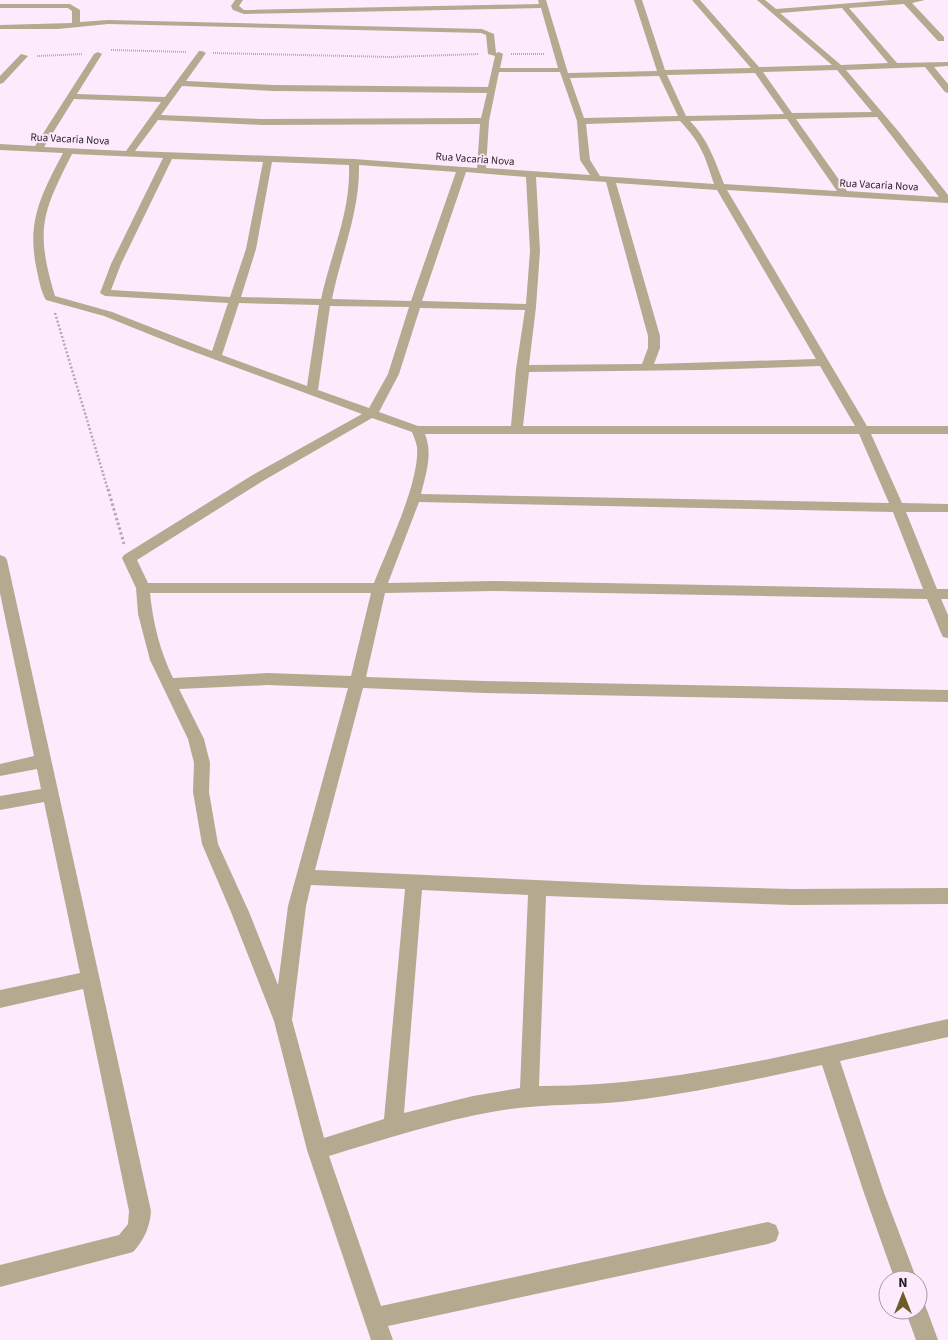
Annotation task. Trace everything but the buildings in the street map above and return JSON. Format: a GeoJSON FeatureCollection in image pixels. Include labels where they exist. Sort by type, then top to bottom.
{"type":"FeatureCollection","features":[{"type":"Feature","properties":{"kind":"street"},"geometry":{"type":"LineString","coordinates":[[239,0],[235,6],[237,10],[244,12],[543,3],[582,121],[578,164]]}},
{"type":"Feature","properties":{"kind":"street"},"geometry":{"type":"LineString","coordinates":[[638,0],[662,74],[684,120],[697,133],[707,150],[720,187],[864,431],[898,508],[948,633]]}},
{"type":"Feature","properties":{"kind":"street"},"geometry":{"type":"LineString","coordinates":[[696,0],[758,71],[845,195]]}},
{"type":"Feature","properties":{"kind":"street"},"geometry":{"type":"LineString","coordinates":[[761,0],[840,68],[948,200]]}},
{"type":"Feature","properties":{"kind":"street"},"geometry":{"type":"LineString","coordinates":[[774,11],[921,0]]}},
{"type":"Feature","properties":{"kind":"street"},"geometry":{"type":"LineString","coordinates":[[906,1],[942,39]]}},
{"type":"Feature","properties":{"kind":"street"},"geometry":{"type":"LineString","coordinates":[[0,6],[70,6],[76,10],[76,24]]}},
{"type":"Feature","properties":{"kind":"street"},"geometry":{"type":"LineString","coordinates":[[844,6],[895,66]]}},
{"type":"Feature","properties":{"kind":"street"},"geometry":{"type":"LineString","coordinates":[[0,27],[116,22],[482,31],[490,34],[495,54],[496,70],[490,90],[485,121],[481,171]]}},
{"type":"Feature","properties":{"kind":"street"},"geometry":{"type":"LineString","coordinates":[[128,154],[202,53]]}},
{"type":"Feature","properties":{"kind":"street"},"geometry":{"type":"LineString","coordinates":[[38,149],[98,54]]}},
{"type":"Feature","properties":{"kind":"street"},"geometry":{"type":"LineString","coordinates":[[0,81],[24,56]]}},
{"type":"Feature","properties":{"kind":"street"},"geometry":{"type":"LineString","coordinates":[[496,70],[662,74],[948,64]]}},
{"type":"Feature","properties":{"kind":"street"},"geometry":{"type":"LineString","coordinates":[[928,65],[948,90]]}},
{"type":"Feature","properties":{"kind":"street"},"geometry":{"type":"LineString","coordinates":[[179,83],[274,88],[490,90]]}},
{"type":"Feature","properties":{"kind":"street"},"geometry":{"type":"LineString","coordinates":[[73,96],[166,100]]}},
{"type":"Feature","properties":{"kind":"street"},"geometry":{"type":"LineString","coordinates":[[582,121],[878,114]]}},
{"type":"Feature","properties":{"kind":"street"},"geometry":{"type":"LineString","coordinates":[[154,117],[262,122],[485,121]]}},
{"type":"Feature","properties":{"kind":"street","name":"Rua Vacaria Nova"},"geometry":{"type":"LineString","coordinates":[[0,147],[169,156],[354,162],[610,180],[948,200]]}},
{"type":"Feature","properties":{"kind":"street"},"geometry":{"type":"LineString","coordinates":[[69,151],[47,195],[39,222],[38,240],[42,270],[50,298],[99,311],[417,430],[948,430]]}},
{"type":"Feature","properties":{"kind":"street"},"geometry":{"type":"LineString","coordinates":[[99,311],[116,264],[169,156]]}},
{"type":"Feature","properties":{"kind":"street"},"geometry":{"type":"LineString","coordinates":[[216,356],[252,249],[268,160]]}},
{"type":"Feature","properties":{"kind":"street"},"geometry":{"type":"LineString","coordinates":[[312,391],[325,302],[349,225],[355,186],[354,162]]}},
{"type":"Feature","properties":{"kind":"street"},"geometry":{"type":"LineString","coordinates":[[556,176],[578,164]]}},
{"type":"Feature","properties":{"kind":"street"},"geometry":{"type":"LineString","coordinates":[[578,164],[597,178]]}},
{"type":"Feature","properties":{"kind":"street"},"geometry":{"type":"LineString","coordinates":[[382,1340],[317,1150],[283,1021],[240,912],[210,844],[201,792],[202,763],[189,722],[157,660],[144,614],[143,588],[128,558],[256,479],[372,413],[394,377],[415,305],[462,169]]}},
{"type":"Feature","properties":{"kind":"street"},"geometry":{"type":"LineString","coordinates":[[517,430],[522,369],[531,307],[535,251],[531,174]]}},
{"type":"Feature","properties":{"kind":"street"},"geometry":{"type":"LineString","coordinates":[[610,180],[654,336],[654,348],[648,367]]}},
{"type":"Feature","properties":{"kind":"street"},"geometry":{"type":"LineString","coordinates":[[106,293],[234,300],[531,307]]}},
{"type":"Feature","properties":{"kind":"street"},"geometry":{"type":"LineString","coordinates":[[522,369],[823,362]]}},
{"type":"Feature","properties":{"kind":"street"},"geometry":{"type":"LineString","coordinates":[[283,1021],[297,906],[304,877],[357,681],[379,588],[414,498],[423,460],[423,445],[417,430]]}},
{"type":"Feature","properties":{"kind":"street"},"geometry":{"type":"LineString","coordinates":[[414,498],[948,508]]}},
{"type":"Feature","properties":{"kind":"street"},"geometry":{"type":"LineString","coordinates":[[0,560],[4,602],[43,761],[138,1201],[140,1222],[137,1232],[126,1244],[0,1276]]}},
{"type":"Feature","properties":{"kind":"street"},"geometry":{"type":"LineString","coordinates":[[143,588],[494,586],[948,594]]}},
{"type":"Feature","properties":{"kind":"street"},"geometry":{"type":"LineString","coordinates":[[170,684],[268,679],[484,687],[948,696]]}},
{"type":"Feature","properties":{"kind":"street"},"geometry":{"type":"LineString","coordinates":[[0,770],[43,761]]}},
{"type":"Feature","properties":{"kind":"street"},"geometry":{"type":"LineString","coordinates":[[0,803],[50,794]]}},
{"type":"Feature","properties":{"kind":"street"},"geometry":{"type":"LineString","coordinates":[[304,877],[792,897],[948,896]]}},
{"type":"Feature","properties":{"kind":"street"},"geometry":{"type":"LineString","coordinates":[[393,1126],[414,883]]}},
{"type":"Feature","properties":{"kind":"street"},"geometry":{"type":"LineString","coordinates":[[529,1096],[537,888]]}},
{"type":"Feature","properties":{"kind":"street"},"geometry":{"type":"LineString","coordinates":[[0,999],[89,979]]}},
{"type":"Feature","properties":{"kind":"street"},"geometry":{"type":"LineString","coordinates":[[317,1150],[393,1126],[462,1108],[529,1096],[566,1096],[664,1087],[948,1028]]}},
{"type":"Feature","properties":{"kind":"street"},"geometry":{"type":"LineString","coordinates":[[828,1054],[874,1193],[902,1270]]}},
{"type":"Feature","properties":{"kind":"street"},"geometry":{"type":"LineString","coordinates":[[374,1318],[768,1233]]}},
{"type":"Feature","properties":{"kind":"street"},"geometry":{"type":"LineString","coordinates":[[920,1320],[928,1340]]}},
{"type":"Feature","properties":{"kind":"path"},"geometry":{"type":"LineString","coordinates":[[24,56],[98,54],[106,51],[126,50],[383,57],[558,53]]}},
{"type":"Feature","properties":{"kind":"path"},"geometry":{"type":"LineString","coordinates":[[50,298],[128,558]]}}]}
